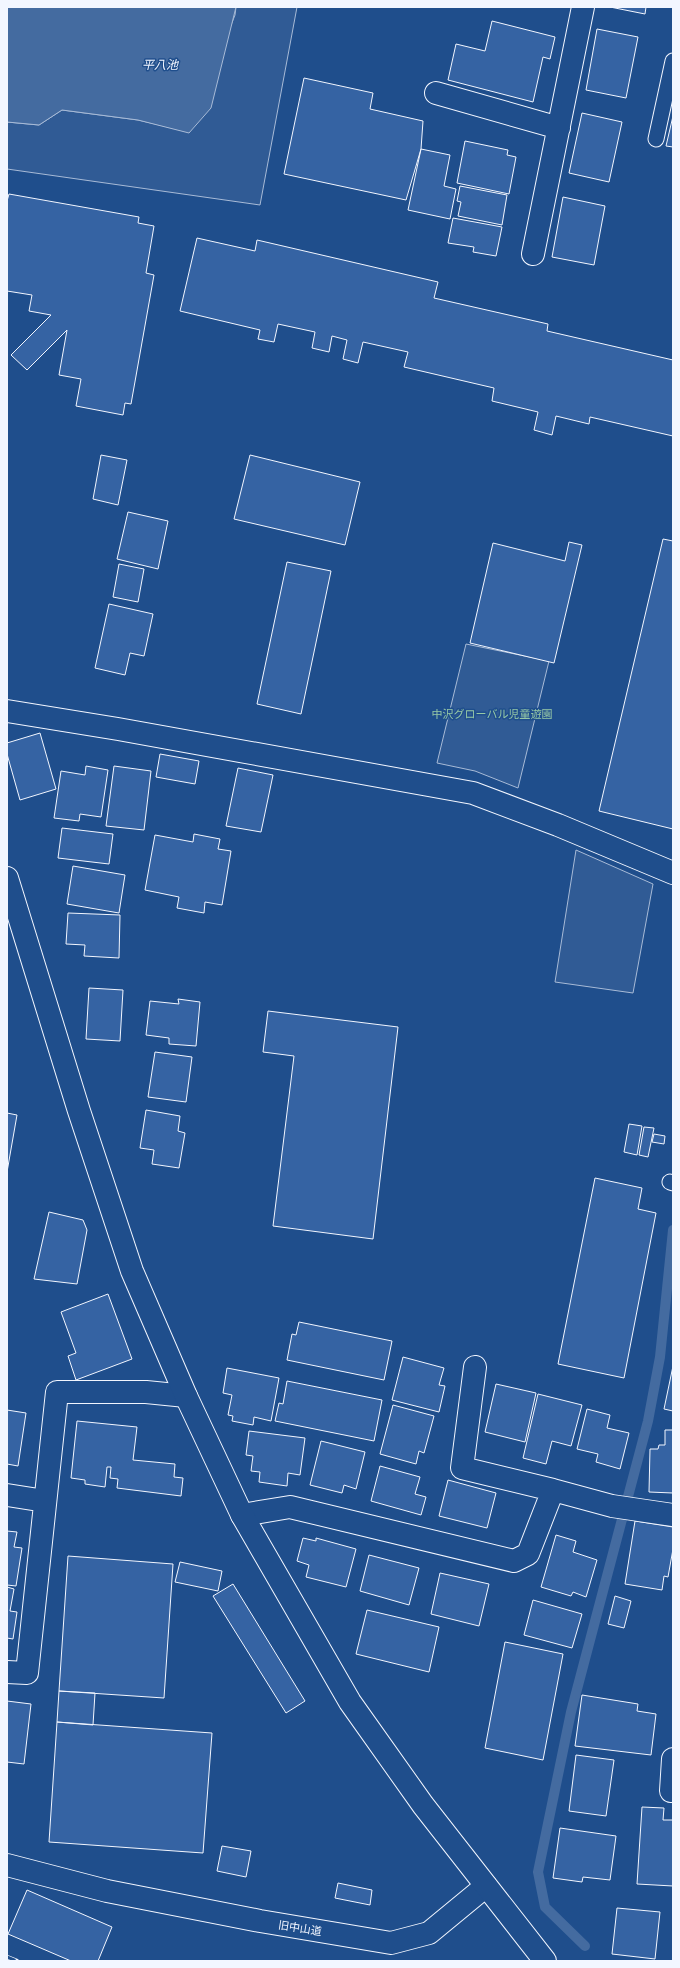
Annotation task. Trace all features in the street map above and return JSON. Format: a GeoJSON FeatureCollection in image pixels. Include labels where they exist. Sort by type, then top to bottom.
{"type":"FeatureCollection","features":[{"type":"Feature","properties":{"kind":"street"},"geometry":{"type":"LineString","coordinates":[[533,254],[583,7]]}},
{"type":"Feature","properties":{"kind":"street"},"geometry":{"type":"LineString","coordinates":[[436,93],[559,128]]}},
{"type":"Feature","properties":{"kind":"street"},"geometry":{"type":"LineString","coordinates":[[7,711],[118,729],[473,793],[558,825],[673,873]]}},
{"type":"Feature","properties":{"kind":"street"},"geometry":{"type":"LineString","coordinates":[[7,878],[79,1111],[132,1271],[186,1396],[242,1515],[350,1702],[423,1805],[545,1961]]}},
{"type":"Feature","properties":{"kind":"street"},"geometry":{"type":"LineString","coordinates":[[475,1367],[462,1468],[612,1506],[673,1515]]}},
{"type":"Feature","properties":{"kind":"street"},"geometry":{"type":"LineString","coordinates":[[7,1672],[27,1673],[57,1392],[146,1392],[186,1396]]}},
{"type":"Feature","properties":{"kind":"street"},"geometry":{"type":"LineString","coordinates":[[242,1515],[290,1507],[514,1561],[528,1554],[553,1490]]}},
{"type":"Feature","properties":{"kind":"street"},"geometry":{"type":"LineString","coordinates":[[7,1495],[45,1501]]}},
{"type":"Feature","properties":{"kind":"street"},"geometry":{"type":"LineString","coordinates":[[673,1759],[671,1791],[673,1791]]}},
{"type":"Feature","properties":{"kind":"street","name":"旧中山道"},"geometry":{"type":"LineString","coordinates":[[7,1865],[108,1891],[260,1921],[391,1943],[429,1934],[486,1886]]}},
{"type":"Feature","properties":{"kind":"lane"},"geometry":{"type":"LineString","coordinates":[[656,139],[673,61]]}},
{"type":"Feature","properties":{"kind":"green space"},"geometry":{"type":"Polygon","coordinates":[[[236,7],[297,7],[260,205],[7,169],[7,122],[39,125],[62,110],[138,120],[189,132],[235,15],[236,7]]]}},
{"type":"Feature","properties":{"kind":"green space","name":"中沢グローバル児童遊園"},"geometry":{"type":"Polygon","coordinates":[[[466,644],[549,661],[518,788],[475,771],[437,763],[466,644]]]}},
{"type":"Feature","properties":{"kind":"green space"},"geometry":{"type":"Polygon","coordinates":[[[576,850],[653,884],[633,993],[555,982],[576,850]]]}},
{"type":"Feature","properties":{"kind":"water","name":"平八池"},"geometry":{"type":"Polygon","coordinates":[[[7,7],[236,7],[211,108],[189,133],[138,120],[62,110],[39,125],[7,122],[7,7]]]}},
{"type":"Feature","properties":{"kind":"building"},"geometry":{"type":"Polygon","coordinates":[[[610,7],[646,7],[645,14],[610,7]]]}},
{"type":"Feature","properties":{"kind":"building"},"geometry":{"type":"Polygon","coordinates":[[[492,21],[555,37],[550,59],[543,57],[533,102],[448,80],[456,44],[485,51],[492,21]]]}},
{"type":"Feature","properties":{"kind":"building"},"geometry":{"type":"Polygon","coordinates":[[[597,29],[638,37],[626,98],[586,90],[597,29]]]}},
{"type":"Feature","properties":{"kind":"building"},"geometry":{"type":"Polygon","coordinates":[[[304,78],[373,93],[370,109],[423,121],[421,149],[406,200],[284,174],[304,78]]]}},
{"type":"Feature","properties":{"kind":"building"},"geometry":{"type":"Polygon","coordinates":[[[582,113],[622,122],[609,182],[569,173],[582,113]]]}},
{"type":"Feature","properties":{"kind":"building"},"geometry":{"type":"Polygon","coordinates":[[[673,116],[673,147],[666,146],[673,116]]]}},
{"type":"Feature","properties":{"kind":"building"},"geometry":{"type":"Polygon","coordinates":[[[465,141],[508,150],[507,155],[516,157],[509,194],[457,183],[465,141]]]}},
{"type":"Feature","properties":{"kind":"building"},"geometry":{"type":"Polygon","coordinates":[[[421,149],[450,155],[444,186],[456,189],[450,219],[408,210],[421,149]]]}},
{"type":"Feature","properties":{"kind":"building"},"geometry":{"type":"Polygon","coordinates":[[[460,186],[507,195],[502,225],[458,216],[461,202],[457,201],[460,186]]]}},
{"type":"Feature","properties":{"kind":"building"},"geometry":{"type":"Polygon","coordinates":[[[9,194],[139,217],[138,223],[154,226],[146,273],[154,275],[131,404],[125,403],[123,415],[76,406],[81,379],[59,375],[67,330],[27,370],[11,355],[51,315],[29,311],[32,295],[7,291],[7,201],[9,194]]]}},
{"type":"Feature","properties":{"kind":"building"},"geometry":{"type":"Polygon","coordinates":[[[563,197],[605,206],[594,265],[552,257],[563,197]]]}},
{"type":"Feature","properties":{"kind":"building"},"geometry":{"type":"Polygon","coordinates":[[[453,218],[502,227],[496,256],[473,252],[474,247],[448,243],[453,218]]]}},
{"type":"Feature","properties":{"kind":"building"},"geometry":{"type":"Polygon","coordinates":[[[197,238],[255,251],[257,240],[438,282],[434,298],[548,324],[547,331],[673,360],[673,436],[590,417],[589,424],[556,416],[552,435],[534,430],[538,412],[492,401],[494,388],[404,367],[408,352],[363,342],[358,363],[343,359],[347,340],[332,336],[329,352],[312,348],[315,332],[278,324],[274,342],[258,339],[260,330],[180,311],[197,238]]]}},
{"type":"Feature","properties":{"kind":"building"},"geometry":{"type":"Polygon","coordinates":[[[101,455],[127,460],[118,505],[93,499],[101,455]]]}},
{"type":"Feature","properties":{"kind":"building"},"geometry":{"type":"Polygon","coordinates":[[[250,455],[360,482],[345,545],[234,519],[250,455]]]}},
{"type":"Feature","properties":{"kind":"building"},"geometry":{"type":"Polygon","coordinates":[[[128,512],[168,521],[158,569],[117,559],[128,512]]]}},
{"type":"Feature","properties":{"kind":"building"},"geometry":{"type":"Polygon","coordinates":[[[663,539],[673,541],[673,829],[599,811],[663,539]]]}},
{"type":"Feature","properties":{"kind":"building"},"geometry":{"type":"Polygon","coordinates":[[[569,542],[582,545],[554,663],[470,643],[493,543],[565,561],[569,542]]]}},
{"type":"Feature","properties":{"kind":"building"},"geometry":{"type":"Polygon","coordinates":[[[287,562],[331,571],[301,714],[257,704],[287,562]]]}},
{"type":"Feature","properties":{"kind":"building"},"geometry":{"type":"Polygon","coordinates":[[[119,564],[144,569],[138,602],[113,597],[119,564]]]}},
{"type":"Feature","properties":{"kind":"building"},"geometry":{"type":"Polygon","coordinates":[[[109,604],[153,614],[144,656],[130,653],[125,675],[95,668],[109,604]]]}},
{"type":"Feature","properties":{"kind":"building"},"geometry":{"type":"Polygon","coordinates":[[[40,733],[56,789],[20,800],[7,754],[7,743],[40,733]]]}},
{"type":"Feature","properties":{"kind":"building"},"geometry":{"type":"Polygon","coordinates":[[[160,754],[199,761],[195,784],[156,777],[160,754]]]}},
{"type":"Feature","properties":{"kind":"building"},"geometry":{"type":"Polygon","coordinates":[[[86,766],[108,770],[101,817],[80,814],[79,821],[54,818],[61,771],[85,775],[86,766]]]}},
{"type":"Feature","properties":{"kind":"building"},"geometry":{"type":"Polygon","coordinates":[[[114,766],[151,771],[144,830],[106,826],[114,766]]]}},
{"type":"Feature","properties":{"kind":"building"},"geometry":{"type":"Polygon","coordinates":[[[238,768],[273,775],[261,832],[226,826],[238,768]]]}},
{"type":"Feature","properties":{"kind":"building"},"geometry":{"type":"Polygon","coordinates":[[[62,828],[113,834],[109,864],[58,858],[62,828]]]}},
{"type":"Feature","properties":{"kind":"building"},"geometry":{"type":"Polygon","coordinates":[[[194,834],[220,839],[218,849],[231,851],[222,905],[205,902],[204,913],[177,908],[179,897],[145,890],[155,835],[193,842],[194,834]]]}},
{"type":"Feature","properties":{"kind":"building"},"geometry":{"type":"Polygon","coordinates":[[[73,866],[125,875],[119,913],[67,904],[73,866]]]}},
{"type":"Feature","properties":{"kind":"building"},"geometry":{"type":"Polygon","coordinates":[[[68,913],[120,915],[119,958],[84,956],[85,945],[66,944],[68,913]]]}},
{"type":"Feature","properties":{"kind":"building"},"geometry":{"type":"Polygon","coordinates":[[[89,988],[123,990],[120,1041],[86,1039],[89,988]]]}},
{"type":"Feature","properties":{"kind":"building"},"geometry":{"type":"Polygon","coordinates":[[[178,999],[200,1002],[196,1046],[169,1044],[169,1038],[146,1035],[150,1001],[179,1004],[178,999]]]}},
{"type":"Feature","properties":{"kind":"building"},"geometry":{"type":"Polygon","coordinates":[[[268,1011],[398,1027],[373,1239],[273,1226],[294,1056],[263,1052],[268,1011]]]}},
{"type":"Feature","properties":{"kind":"building"},"geometry":{"type":"Polygon","coordinates":[[[155,1052],[192,1057],[186,1102],[148,1097],[155,1052]]]}},
{"type":"Feature","properties":{"kind":"building"},"geometry":{"type":"Polygon","coordinates":[[[146,1110],[180,1116],[178,1131],[185,1133],[179,1168],[152,1164],[154,1150],[140,1148],[146,1110]]]}},
{"type":"Feature","properties":{"kind":"building"},"geometry":{"type":"Polygon","coordinates":[[[7,1113],[17,1115],[7,1172],[7,1113]]]}},
{"type":"Feature","properties":{"kind":"building"},"geometry":{"type":"Polygon","coordinates":[[[629,1124],[642,1126],[637,1155],[624,1152],[629,1124]]]}},
{"type":"Feature","properties":{"kind":"building"},"geometry":{"type":"Polygon","coordinates":[[[644,1127],[654,1128],[648,1157],[639,1155],[644,1127]]]}},
{"type":"Feature","properties":{"kind":"building"},"geometry":{"type":"Polygon","coordinates":[[[654,1134],[665,1136],[664,1144],[652,1142],[654,1134]]]}},
{"type":"Feature","properties":{"kind":"building"},"geometry":{"type":"Polygon","coordinates":[[[595,1178],[642,1188],[638,1209],[656,1213],[624,1378],[558,1364],[595,1178]]]}},
{"type":"Feature","properties":{"kind":"building"},"geometry":{"type":"Polygon","coordinates":[[[49,1212],[83,1220],[87,1230],[77,1284],[34,1279],[49,1212]]]}},
{"type":"Feature","properties":{"kind":"building"},"geometry":{"type":"Polygon","coordinates":[[[108,1294],[132,1359],[76,1380],[68,1356],[76,1353],[61,1312],[108,1294]]]}},
{"type":"Feature","properties":{"kind":"building"},"geometry":{"type":"Polygon","coordinates":[[[299,1322],[392,1341],[384,1380],[287,1360],[292,1334],[296,1335],[299,1322]]]}},
{"type":"Feature","properties":{"kind":"building"},"geometry":{"type":"Polygon","coordinates":[[[403,1357],[444,1368],[439,1385],[445,1386],[439,1412],[392,1400],[403,1357]]]}},
{"type":"Feature","properties":{"kind":"building"},"geometry":{"type":"Polygon","coordinates":[[[673,1366],[673,1411],[664,1409],[673,1366]]]}},
{"type":"Feature","properties":{"kind":"building"},"geometry":{"type":"Polygon","coordinates":[[[227,1368],[279,1378],[271,1421],[254,1417],[253,1425],[232,1421],[233,1416],[228,1415],[232,1395],[223,1393],[227,1368]]]}},
{"type":"Feature","properties":{"kind":"building"},"geometry":{"type":"Polygon","coordinates":[[[287,1381],[382,1400],[374,1441],[275,1421],[279,1403],[283,1404],[287,1381]]]}},
{"type":"Feature","properties":{"kind":"building"},"geometry":{"type":"Polygon","coordinates":[[[496,1384],[536,1393],[525,1442],[485,1432],[496,1384]]]}},
{"type":"Feature","properties":{"kind":"building"},"geometry":{"type":"Polygon","coordinates":[[[538,1394],[582,1405],[571,1446],[552,1441],[546,1464],[523,1458],[538,1394]]]}},
{"type":"Feature","properties":{"kind":"building"},"geometry":{"type":"Polygon","coordinates":[[[393,1405],[434,1416],[424,1453],[419,1451],[416,1464],[380,1454],[393,1405]]]}},
{"type":"Feature","properties":{"kind":"building"},"geometry":{"type":"Polygon","coordinates":[[[587,1409],[610,1415],[607,1428],[629,1433],[620,1469],[596,1462],[598,1454],[577,1449],[587,1409]]]}},
{"type":"Feature","properties":{"kind":"building"},"geometry":{"type":"Polygon","coordinates":[[[7,1410],[26,1413],[18,1466],[7,1464],[7,1410]]]}},
{"type":"Feature","properties":{"kind":"building"},"geometry":{"type":"Polygon","coordinates":[[[77,1421],[137,1427],[133,1460],[175,1464],[174,1477],[183,1478],[181,1496],[117,1488],[118,1479],[110,1478],[111,1467],[107,1467],[105,1487],[85,1484],[85,1480],[71,1478],[77,1421]]]}},
{"type":"Feature","properties":{"kind":"building"},"geometry":{"type":"Polygon","coordinates":[[[665,1430],[673,1430],[673,1493],[649,1492],[650,1449],[658,1449],[659,1445],[665,1445],[665,1430]]]}},
{"type":"Feature","properties":{"kind":"building"},"geometry":{"type":"Polygon","coordinates":[[[249,1431],[305,1438],[300,1475],[288,1473],[287,1486],[259,1482],[260,1472],[251,1471],[253,1456],[246,1455],[249,1431]]]}},
{"type":"Feature","properties":{"kind":"building"},"geometry":{"type":"Polygon","coordinates":[[[321,1441],[365,1452],[356,1489],[344,1485],[342,1493],[310,1485],[321,1441]]]}},
{"type":"Feature","properties":{"kind":"building"},"geometry":{"type":"Polygon","coordinates":[[[380,1466],[420,1477],[415,1494],[426,1497],[421,1515],[371,1501],[380,1466]]]}},
{"type":"Feature","properties":{"kind":"building"},"geometry":{"type":"Polygon","coordinates":[[[448,1480],[496,1493],[487,1528],[439,1516],[448,1480]]]}},
{"type":"Feature","properties":{"kind":"building"},"geometry":{"type":"Polygon","coordinates":[[[635,1521],[673,1527],[673,1549],[668,1577],[664,1576],[662,1590],[625,1584],[635,1521]]]}},
{"type":"Feature","properties":{"kind":"building"},"geometry":{"type":"Polygon","coordinates":[[[7,1531],[17,1532],[14,1547],[22,1548],[16,1586],[7,1585],[7,1531]]]}},
{"type":"Feature","properties":{"kind":"building"},"geometry":{"type":"Polygon","coordinates":[[[556,1535],[576,1541],[573,1552],[597,1560],[586,1597],[573,1592],[571,1596],[541,1587],[556,1535]]]}},
{"type":"Feature","properties":{"kind":"building"},"geometry":{"type":"Polygon","coordinates":[[[303,1538],[316,1541],[316,1538],[356,1549],[346,1587],[306,1577],[309,1565],[297,1561],[303,1538]]]}},
{"type":"Feature","properties":{"kind":"building"},"geometry":{"type":"Polygon","coordinates":[[[369,1555],[419,1568],[409,1605],[360,1591],[369,1555]]]}},
{"type":"Feature","properties":{"kind":"building"},"geometry":{"type":"Polygon","coordinates":[[[68,1556],[173,1564],[164,1698],[59,1691],[68,1556]]]}},
{"type":"Feature","properties":{"kind":"building"},"geometry":{"type":"Polygon","coordinates":[[[180,1562],[222,1571],[218,1591],[175,1582],[180,1562]]]}},
{"type":"Feature","properties":{"kind":"building"},"geometry":{"type":"Polygon","coordinates":[[[440,1573],[489,1584],[479,1626],[431,1614],[440,1573]]]}},
{"type":"Feature","properties":{"kind":"building"},"geometry":{"type":"Polygon","coordinates":[[[233,1584],[305,1701],[286,1713],[213,1596],[233,1584]]]}},
{"type":"Feature","properties":{"kind":"building"},"geometry":{"type":"Polygon","coordinates":[[[7,1587],[14,1589],[10,1611],[17,1612],[13,1639],[7,1638],[7,1587]]]}},
{"type":"Feature","properties":{"kind":"building"},"geometry":{"type":"Polygon","coordinates":[[[615,1596],[631,1601],[624,1628],[608,1624],[615,1596]]]}},
{"type":"Feature","properties":{"kind":"building"},"geometry":{"type":"Polygon","coordinates":[[[533,1600],[582,1614],[572,1648],[524,1635],[533,1600]]]}},
{"type":"Feature","properties":{"kind":"building"},"geometry":{"type":"Polygon","coordinates":[[[367,1610],[439,1627],[429,1672],[356,1654],[367,1610]]]}},
{"type":"Feature","properties":{"kind":"building"},"geometry":{"type":"Polygon","coordinates":[[[505,1642],[563,1654],[543,1760],[485,1748],[505,1642]]]}},
{"type":"Feature","properties":{"kind":"building"},"geometry":{"type":"Polygon","coordinates":[[[59,1691],[95,1693],[93,1725],[57,1722],[59,1691]]]}},
{"type":"Feature","properties":{"kind":"building"},"geometry":{"type":"Polygon","coordinates":[[[582,1695],[638,1704],[637,1711],[656,1714],[651,1755],[575,1746],[582,1695]]]}},
{"type":"Feature","properties":{"kind":"building"},"geometry":{"type":"Polygon","coordinates":[[[7,1701],[31,1704],[24,1764],[7,1762],[7,1701]]]}},
{"type":"Feature","properties":{"kind":"building"},"geometry":{"type":"Polygon","coordinates":[[[57,1722],[212,1733],[203,1853],[49,1842],[57,1722]]]}},
{"type":"Feature","properties":{"kind":"building"},"geometry":{"type":"Polygon","coordinates":[[[576,1755],[614,1760],[606,1816],[569,1811],[576,1755]]]}},
{"type":"Feature","properties":{"kind":"building"},"geometry":{"type":"Polygon","coordinates":[[[642,1807],[664,1808],[663,1820],[673,1820],[673,1886],[637,1884],[642,1807]]]}},
{"type":"Feature","properties":{"kind":"building"},"geometry":{"type":"Polygon","coordinates":[[[560,1828],[616,1836],[610,1880],[583,1877],[582,1882],[553,1878],[560,1828]]]}},
{"type":"Feature","properties":{"kind":"building"},"geometry":{"type":"Polygon","coordinates":[[[222,1846],[251,1851],[246,1877],[217,1871],[222,1846]]]}},
{"type":"Feature","properties":{"kind":"building"},"geometry":{"type":"Polygon","coordinates":[[[338,1883],[372,1890],[370,1905],[335,1898],[338,1883]]]}},
{"type":"Feature","properties":{"kind":"building"},"geometry":{"type":"Polygon","coordinates":[[[27,1890],[112,1927],[98,1961],[71,1961],[8,1934],[27,1890]]]}},
{"type":"Feature","properties":{"kind":"building"},"geometry":{"type":"Polygon","coordinates":[[[617,1908],[660,1912],[655,1959],[612,1954],[617,1908]]]}},
{"type":"Feature","properties":{"kind":"waterway"},"geometry":{"type":"LineString","coordinates":[[585,1946],[545,1907],[538,1872],[571,1712],[648,1421],[660,1357],[673,1230]]}},
{"type":"Feature","properties":{"kind":"railway"},"geometry":{"type":"LineString","coordinates":[[7,1957],[17,1961]]}}]}
